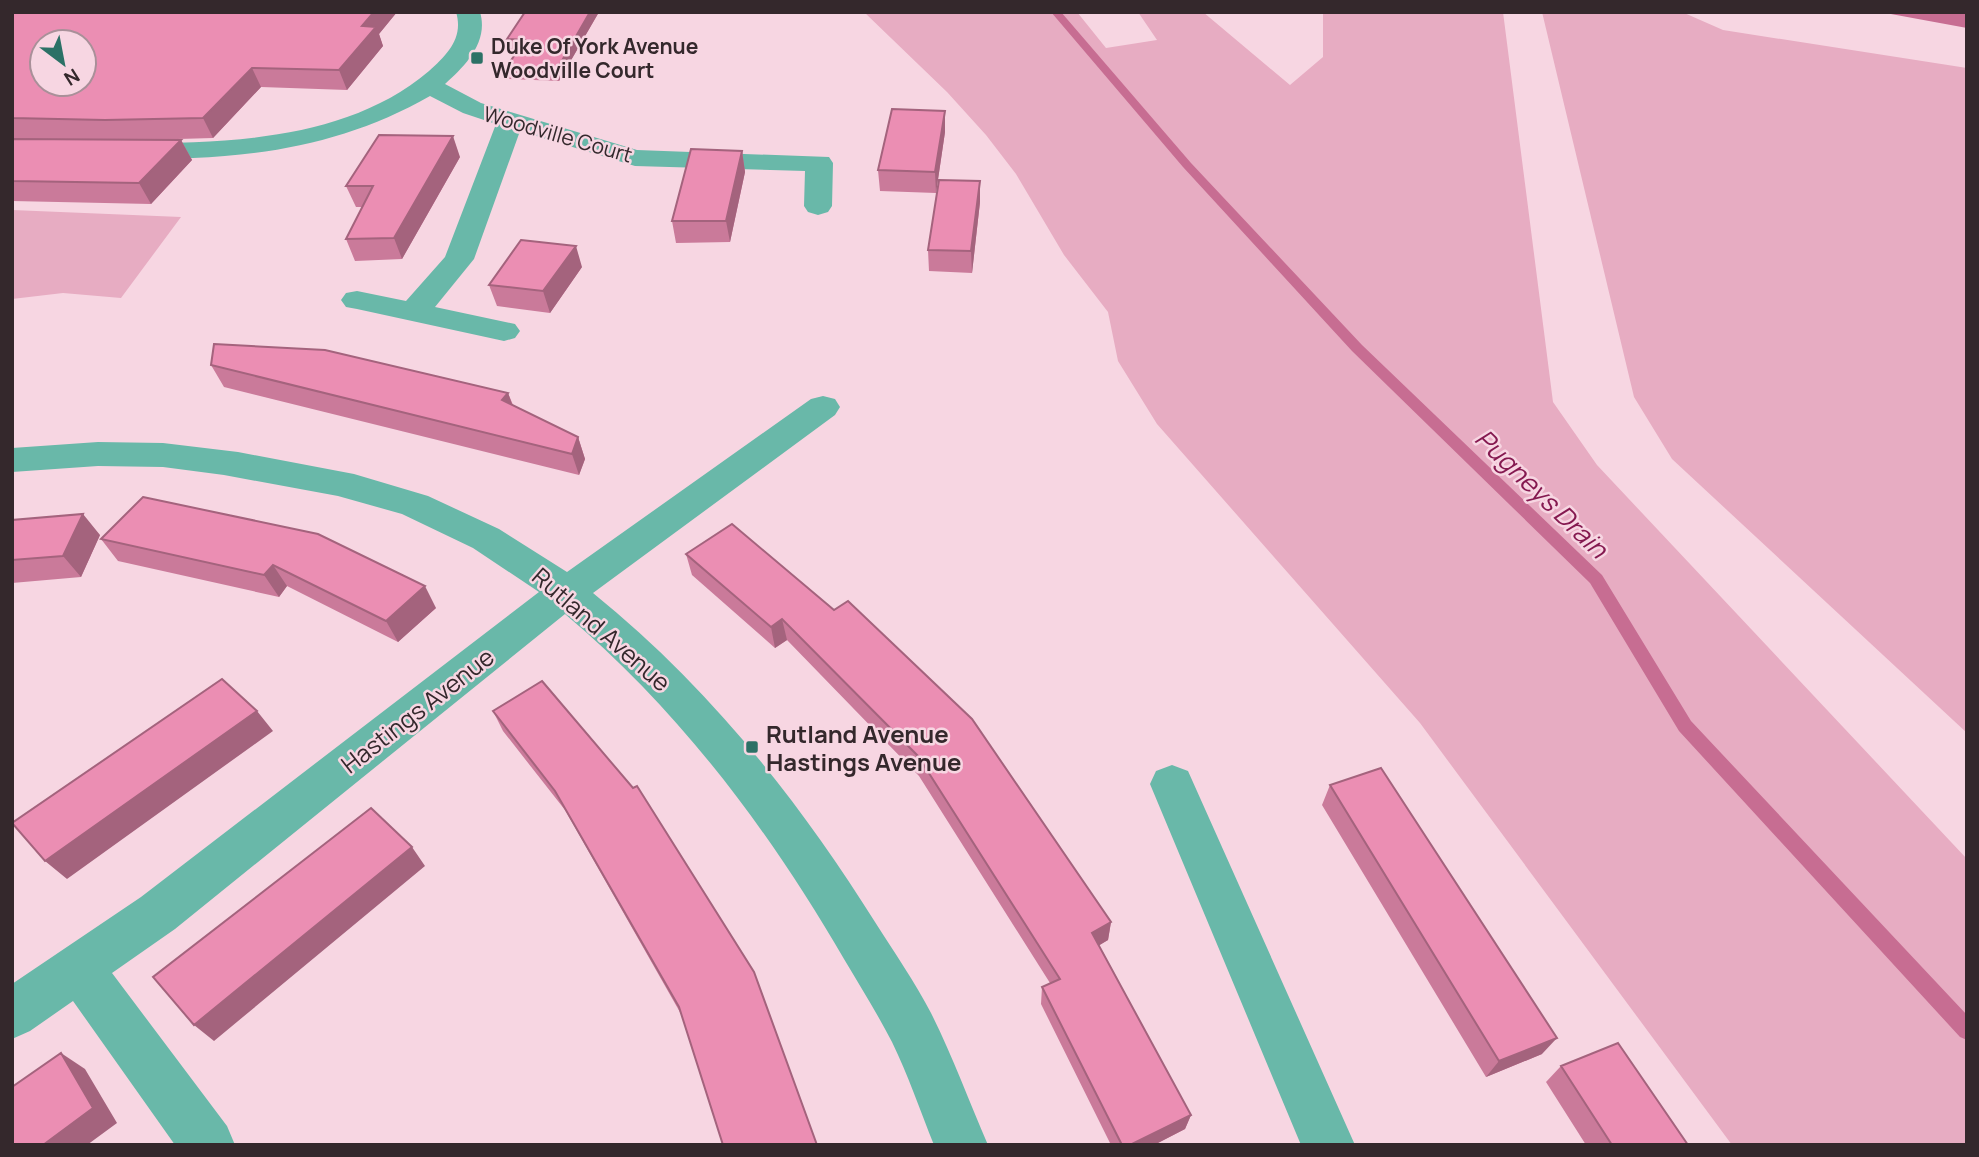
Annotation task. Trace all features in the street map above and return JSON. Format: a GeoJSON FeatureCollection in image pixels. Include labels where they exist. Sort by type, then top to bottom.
{"type":"FeatureCollection","features":[{"type":"Feature","properties":{"kind":"street"},"geometry":{"type":"LineString","coordinates":[[109,150],[224,150],[268,145],[355,122],[394,105],[428,85],[459,56],[470,34],[471,19],[468,12]]}},
{"type":"Feature","properties":{"kind":"street","name":"Woodville Court"},"geometry":{"type":"LineString","coordinates":[[428,85],[460,103],[510,121],[635,158],[819,163],[818,206]]}},
{"type":"Feature","properties":{"kind":"street"},"geometry":{"type":"LineString","coordinates":[[414,311],[459,259],[510,121]]}},
{"type":"Feature","properties":{"kind":"street"},"geometry":{"type":"LineString","coordinates":[[357,300],[504,331]]}},
{"type":"Feature","properties":{"kind":"street","name":"Hastings Avenue"},"geometry":{"type":"LineString","coordinates":[[12,1014],[158,913],[565,593],[823,407]]}},
{"type":"Feature","properties":{"kind":"street","name":"Rutland Avenue"},"geometry":{"type":"LineString","coordinates":[[12,460],[117,454],[182,456],[342,483],[415,505],[475,533],[527,564],[659,674],[784,822],[851,924],[914,1033],[961,1145]]}},
{"type":"Feature","properties":{"kind":"street"},"geometry":{"type":"LineString","coordinates":[[1172,784],[1328,1145]]}},
{"type":"Feature","properties":{"kind":"street"},"geometry":{"type":"LineString","coordinates":[[79,968],[208,1145]]}},
{"type":"Feature","properties":{"kind":"shaded area"},"geometry":{"type":"Polygon","coordinates":[[[864,12],[1077,12],[1106,48],[1157,40],[1138,12],[1203,12],[1290,85],[1323,57],[1323,12],[1503,12],[1553,402],[1597,465],[1967,859],[1967,1145],[1732,1145],[1420,723],[1157,424],[1118,361],[1108,312],[1064,255],[1016,174],[986,135],[947,92],[864,12]]]}},
{"type":"Feature","properties":{"kind":"shaded area"},"geometry":{"type":"Polygon","coordinates":[[[1542,12],[1682,12],[1723,30],[1967,68],[1967,733],[1672,459],[1634,397],[1542,12]]]}},
{"type":"Feature","properties":{"kind":"shaded area"},"geometry":{"type":"Polygon","coordinates":[[[1880,12],[1967,12],[1967,28],[1880,12]]]}},
{"type":"Feature","properties":{"kind":"shaded area"},"geometry":{"type":"Polygon","coordinates":[[[12,210],[181,217],[121,298],[63,293],[12,299],[12,210]]]}},
{"type":"Feature","properties":{"kind":"building"},"geometry":{"type":"Polygon","coordinates":[[[12,12],[374,12],[362,26],[376,27],[339,70],[252,68],[203,118],[12,118],[12,12]]]}},
{"type":"Feature","properties":{"kind":"building"},"geometry":{"type":"Polygon","coordinates":[[[525,12],[590,12],[556,71],[505,69],[525,40],[507,39],[525,12]]]}},
{"type":"Feature","properties":{"kind":"building"},"geometry":{"type":"Polygon","coordinates":[[[892,109],[945,111],[935,172],[878,170],[892,109]]]}},
{"type":"Feature","properties":{"kind":"building"},"geometry":{"type":"Polygon","coordinates":[[[379,135],[453,136],[394,238],[346,239],[373,186],[346,186],[379,135]]]}},
{"type":"Feature","properties":{"kind":"building"},"geometry":{"type":"Polygon","coordinates":[[[12,139],[181,140],[139,183],[12,181],[12,139]]]}},
{"type":"Feature","properties":{"kind":"building"},"geometry":{"type":"Polygon","coordinates":[[[691,149],[742,151],[726,221],[672,221],[691,149]]]}},
{"type":"Feature","properties":{"kind":"building"},"geometry":{"type":"Polygon","coordinates":[[[939,180],[980,181],[971,251],[928,250],[939,180]]]}},
{"type":"Feature","properties":{"kind":"building"},"geometry":{"type":"Polygon","coordinates":[[[521,240],[576,246],[543,291],[489,285],[521,240]]]}},
{"type":"Feature","properties":{"kind":"building"},"geometry":{"type":"Polygon","coordinates":[[[214,344],[325,350],[508,393],[502,400],[578,437],[572,454],[211,365],[214,344]]]}},
{"type":"Feature","properties":{"kind":"building"},"geometry":{"type":"Polygon","coordinates":[[[143,497],[318,534],[425,586],[386,621],[273,565],[264,575],[101,539],[143,497]]]}},
{"type":"Feature","properties":{"kind":"building"},"geometry":{"type":"Polygon","coordinates":[[[83,514],[63,556],[12,560],[12,520],[83,514]]]}},
{"type":"Feature","properties":{"kind":"building"},"geometry":{"type":"Polygon","coordinates":[[[732,524],[834,610],[848,601],[972,719],[1111,922],[1092,933],[1191,1115],[1130,1145],[1122,1145],[1042,987],[1060,979],[918,756],[782,619],[771,627],[686,554],[732,524]]]}},
{"type":"Feature","properties":{"kind":"building"},"geometry":{"type":"Polygon","coordinates":[[[222,679],[257,711],[45,861],[12,823],[222,679]]]}},
{"type":"Feature","properties":{"kind":"building"},"geometry":{"type":"Polygon","coordinates":[[[542,681],[633,788],[637,786],[754,972],[817,1145],[723,1145],[679,1007],[555,791],[493,711],[542,681]]]}},
{"type":"Feature","properties":{"kind":"building"},"geometry":{"type":"Polygon","coordinates":[[[1381,768],[1557,1038],[1499,1061],[1330,785],[1381,768]]]}},
{"type":"Feature","properties":{"kind":"building"},"geometry":{"type":"Polygon","coordinates":[[[371,808],[412,847],[194,1025],[153,977],[371,808]]]}},
{"type":"Feature","properties":{"kind":"building"},"geometry":{"type":"Polygon","coordinates":[[[1618,1043],[1688,1145],[1612,1145],[1561,1066],[1618,1043]]]}},
{"type":"Feature","properties":{"kind":"building"},"geometry":{"type":"Polygon","coordinates":[[[61,1053],[93,1108],[43,1145],[12,1145],[12,1087],[61,1053]]]}},
{"type":"Feature","properties":{"kind":"waterway","name":"Pugneys Drain"},"geometry":{"type":"LineString","coordinates":[[1056,12],[1187,165],[1357,348],[1596,579],[1685,726],[1967,1030]]}},
{"type":"Feature","properties":{"kind":"place","name":"Duke Of York Avenue Woodville Court"},"geometry":{"type":"Point","coordinates":[477,58]}},
{"type":"Feature","properties":{"kind":"place","name":"Rutland Avenue Hastings Avenue"},"geometry":{"type":"Point","coordinates":[752,747]}}]}
